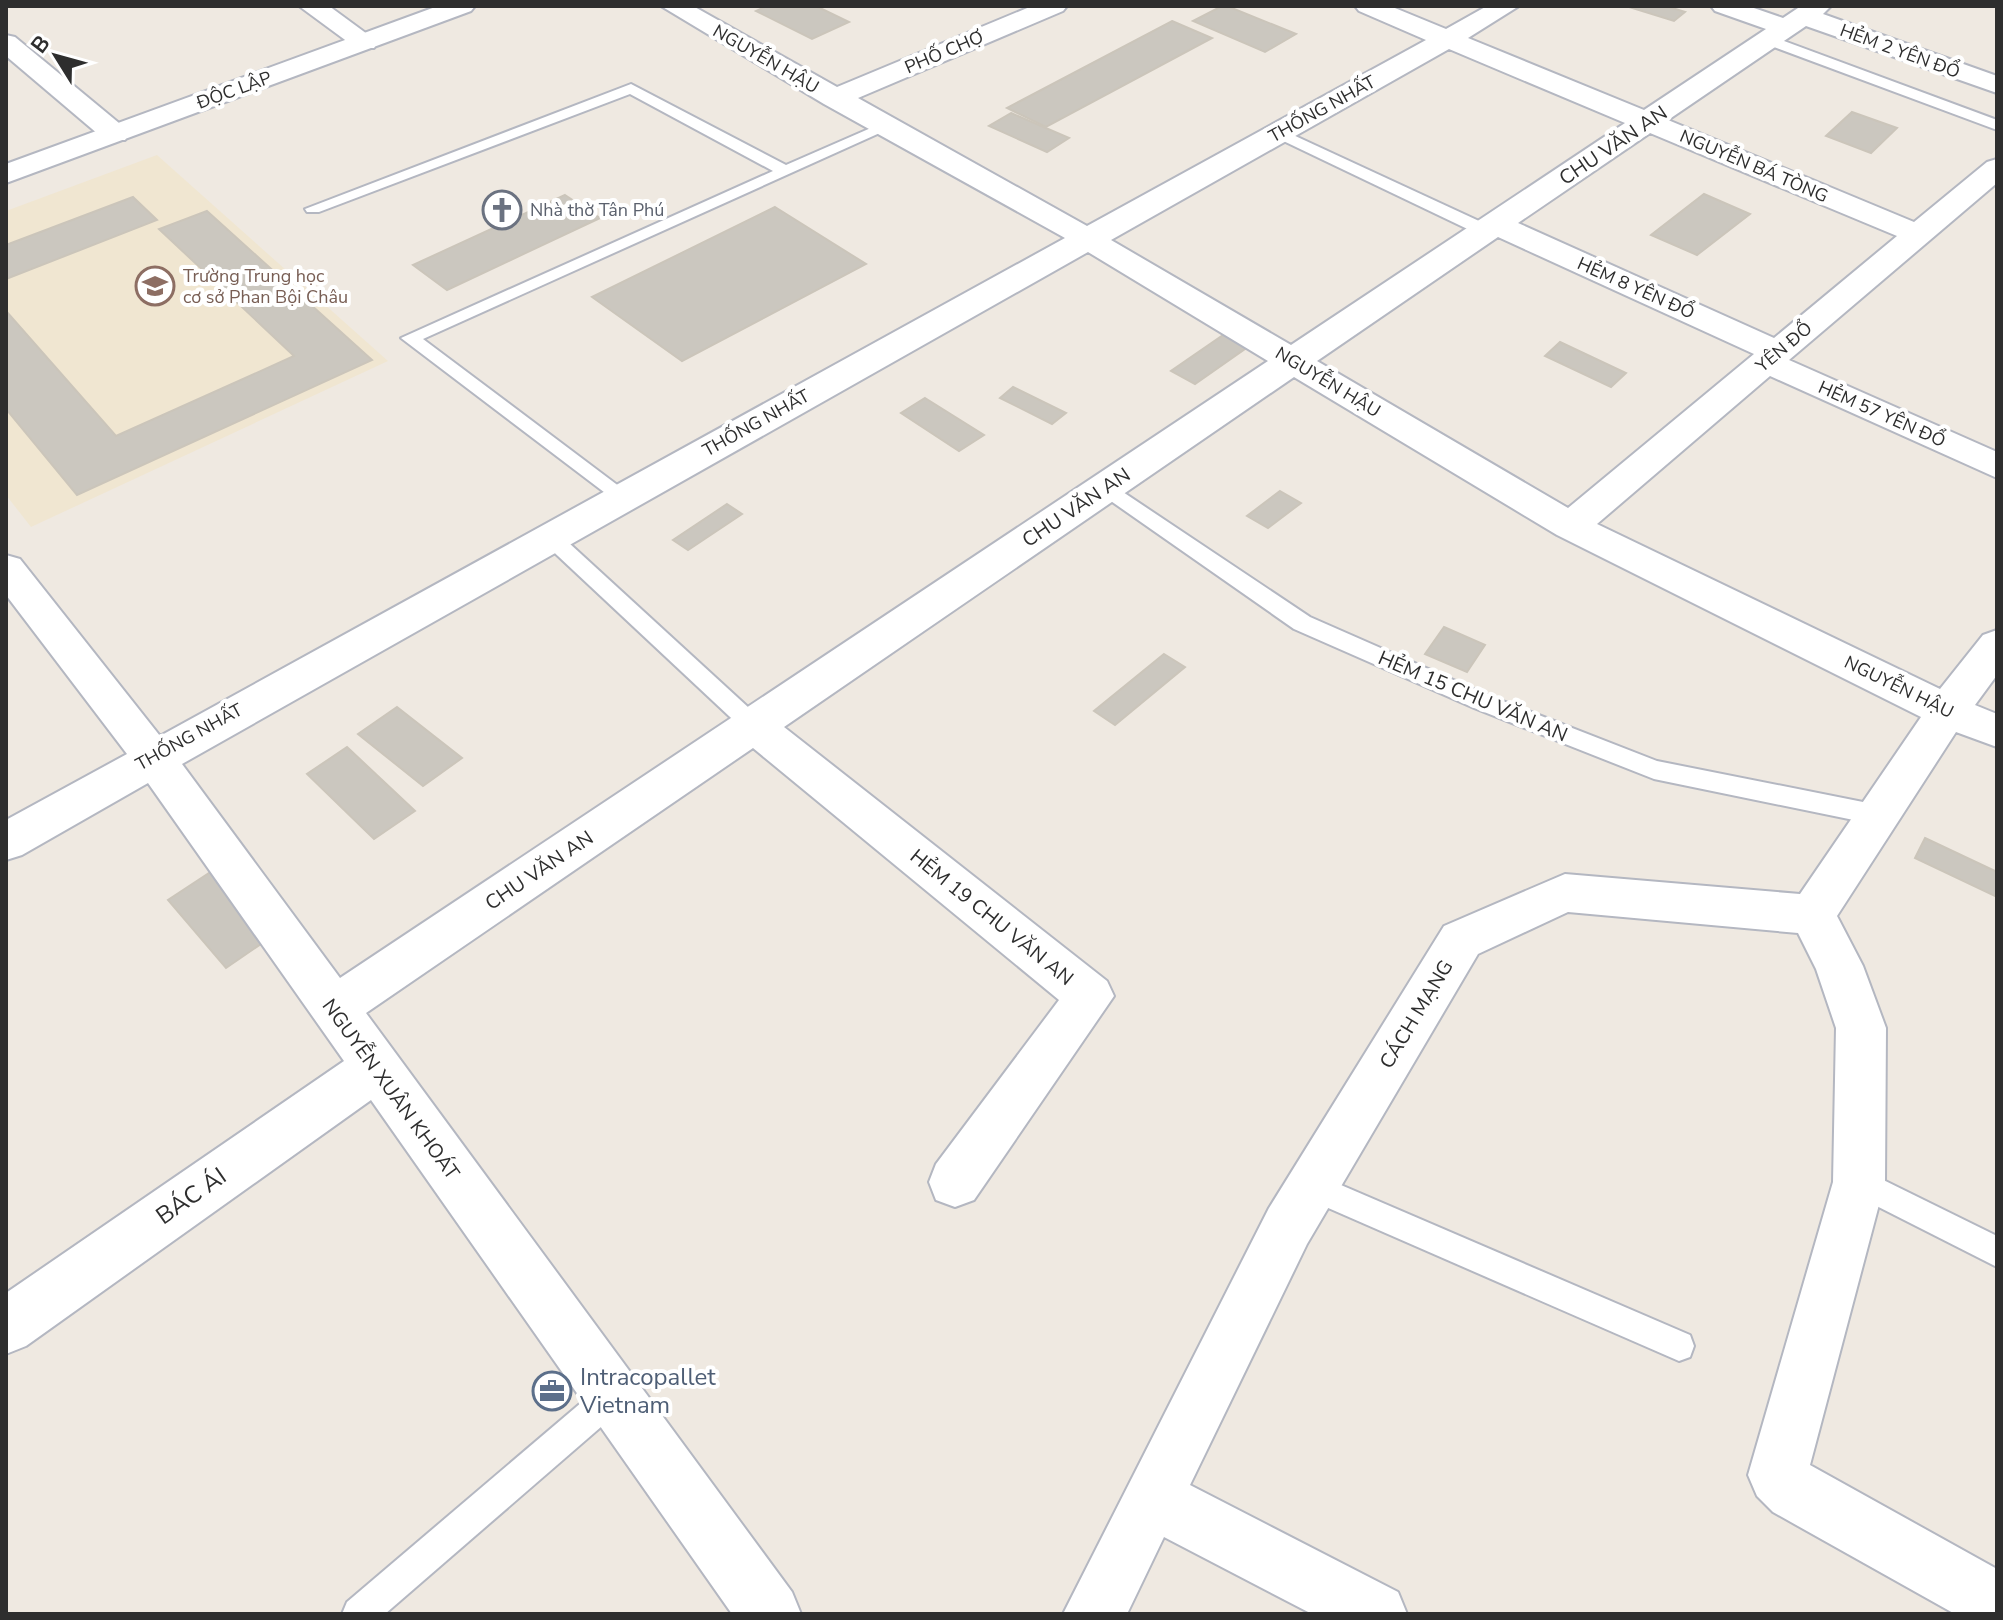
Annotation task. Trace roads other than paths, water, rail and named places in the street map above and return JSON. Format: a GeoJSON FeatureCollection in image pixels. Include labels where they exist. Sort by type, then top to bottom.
{"type":"FeatureCollection","features":[{"type":"Feature","properties":{"kind":"street"},"geometry":{"type":"LineString","coordinates":[[312,6],[365,42]]}},
{"type":"Feature","properties":{"kind":"street","name":"ĐỘC LẬP"},"geometry":{"type":"LineString","coordinates":[[6,174],[462,6]]}},
{"type":"Feature","properties":{"kind":"street","name":"NGUYỄN HẬU"},"geometry":{"type":"LineString","coordinates":[[674,6],[1088,239],[1570,526],[1947,711],[1997,731]]}},
{"type":"Feature","properties":{"kind":"street","name":"NGUYỄN BÁ TÒNG"},"geometry":{"type":"LineString","coordinates":[[1368,6],[1918,234]]}},
{"type":"Feature","properties":{"kind":"street","name":"THỐNG NHẤT"},"geometry":{"type":"LineString","coordinates":[[6,842],[153,757],[1506,6]]}},
{"type":"Feature","properties":{"kind":"street","name":"HẺM 2 YÊN ĐỔ"},"geometry":{"type":"LineString","coordinates":[[1724,6],[1794,22],[1997,85]]}},
{"type":"Feature","properties":{"kind":"street","name":"PHỐ CHỢ"},"geometry":{"type":"LineString","coordinates":[[834,98],[1036,9]]}},
{"type":"Feature","properties":{"kind":"street","name":"CHU VĂN AN"},"geometry":{"type":"LineString","coordinates":[[333,1009],[1794,22]]}},
{"type":"Feature","properties":{"kind":"street"},"geometry":{"type":"LineString","coordinates":[[6,43],[115,134]]}},
{"type":"Feature","properties":{"kind":"street","name":"YÊN ĐỔ"},"geometry":{"type":"LineString","coordinates":[[1570,526],[1997,168]]}},
{"type":"Feature","properties":{"kind":"street","name":"HẺM 8 YÊN ĐỔ"},"geometry":{"type":"LineString","coordinates":[[1490,228],[1772,357]]}},
{"type":"Feature","properties":{"kind":"street","name":"HẺM 57 YÊN ĐỔ"},"geometry":{"type":"LineString","coordinates":[[1772,357],[1997,466]]}},
{"type":"Feature","properties":{"kind":"street","name":"NGUYỄN XUÂN KHOÁT"},"geometry":{"type":"LineString","coordinates":[[6,568],[153,757],[770,1614]]}},
{"type":"Feature","properties":{"kind":"street"},"geometry":{"type":"LineString","coordinates":[[1997,645],[1947,711],[1812,915],[1839,966],[1861,1028],[1859,1182],[1778,1475],[1794,1491],[1997,1603]]}},
{"type":"Feature","properties":{"kind":"street","name":"HẺM 19 CHU VĂN AN"},"geometry":{"type":"LineString","coordinates":[[753,725],[1090,996],[955,1182]]}},
{"type":"Feature","properties":{"kind":"street","name":"CÁCH MẠNG"},"geometry":{"type":"LineString","coordinates":[[1094,1614],[1288,1226],[1461,940],[1565,893],[1812,915]]}},
{"type":"Feature","properties":{"kind":"street","name":"BÁC ÁI"},"geometry":{"type":"LineString","coordinates":[[6,1326],[376,1067]]}},
{"type":"Feature","properties":{"kind":"street"},"geometry":{"type":"LineString","coordinates":[[1152,1498],[1376,1614]]}},
{"type":"Feature","properties":{"kind":"lane"},"geometry":{"type":"LineString","coordinates":[[1794,22],[1997,125]]}},
{"type":"Feature","properties":{"kind":"lane"},"geometry":{"type":"LineString","coordinates":[[313,209],[631,88],[785,171]]}},
{"type":"Feature","properties":{"kind":"lane"},"geometry":{"type":"LineString","coordinates":[[621,498],[410,338],[885,127]]}},
{"type":"Feature","properties":{"kind":"lane"},"geometry":{"type":"LineString","coordinates":[[1278,133],[1490,228]]}},
{"type":"Feature","properties":{"kind":"lane","name":"HẺM 15 CHU VĂN AN"},"geometry":{"type":"LineString","coordinates":[[1105,487],[1302,623],[1482,702],[1654,770],[1878,815]]}},
{"type":"Feature","properties":{"kind":"lane"},"geometry":{"type":"LineString","coordinates":[[550,537],[753,725]]}},
{"type":"Feature","properties":{"kind":"lane"},"geometry":{"type":"LineString","coordinates":[[1859,1182],[1997,1252]]}},
{"type":"Feature","properties":{"kind":"lane"},"geometry":{"type":"LineString","coordinates":[[1313,1187],[1679,1346]]}},
{"type":"Feature","properties":{"kind":"lane"},"geometry":{"type":"LineString","coordinates":[[359,1614],[613,1396]]}},
{"type":"Feature","properties":{"kind":"place","name":"Nhà thờ Tân Phú"},"geometry":{"type":"Point","coordinates":[502,210]}},
{"type":"Feature","properties":{"kind":"place","name":"Trường Trung học cơ sở Phan Bội Châu"},"geometry":{"type":"Point","coordinates":[155,286]}},
{"type":"Feature","properties":{"kind":"place","name":"Intracopallet Vietnam"},"geometry":{"type":"Point","coordinates":[552,1391]}}]}
